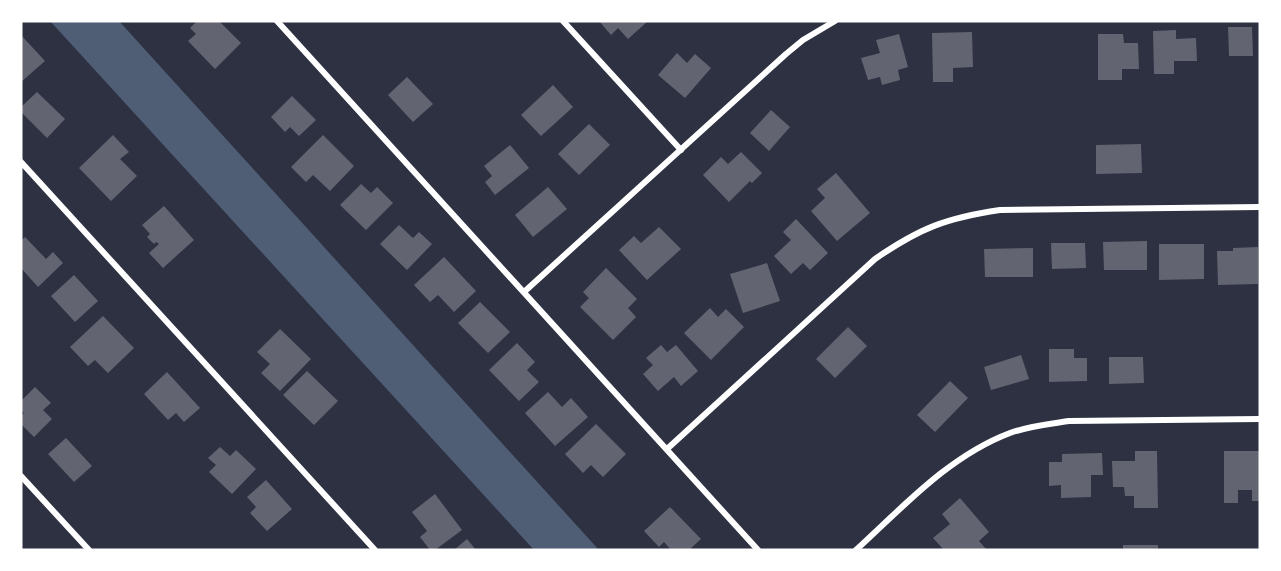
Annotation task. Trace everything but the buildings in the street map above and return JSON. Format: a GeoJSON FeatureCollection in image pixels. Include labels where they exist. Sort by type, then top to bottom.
{"type":"FeatureCollection","features":[{"type":"Feature","properties":{"kind":"street"},"geometry":{"type":"LineString","coordinates":[[277,21],[758,550]]}},
{"type":"Feature","properties":{"kind":"street"},"geometry":{"type":"LineString","coordinates":[[563,21],[681,150]]}},
{"type":"Feature","properties":{"kind":"street"},"geometry":{"type":"LineString","coordinates":[[524,292],[786,54],[803,40],[835,21]]}},
{"type":"Feature","properties":{"kind":"street"},"geometry":{"type":"LineString","coordinates":[[21,162],[375,550]]}},
{"type":"Feature","properties":{"kind":"street"},"geometry":{"type":"LineString","coordinates":[[667,449],[875,259],[905,238],[939,223],[967,215],[1000,210],[1260,207]]}},
{"type":"Feature","properties":{"kind":"street"},"geometry":{"type":"LineString","coordinates":[[856,550],[947,468],[977,447],[1011,432],[1069,421],[1260,419]]}},
{"type":"Feature","properties":{"kind":"street"},"geometry":{"type":"LineString","coordinates":[[21,476],[88,550]]}},
{"type":"Feature","properties":{"kind":"water"},"geometry":{"type":"Polygon","coordinates":[[[50,21],[119,21],[599,550],[534,550],[50,21]]]}}]}
